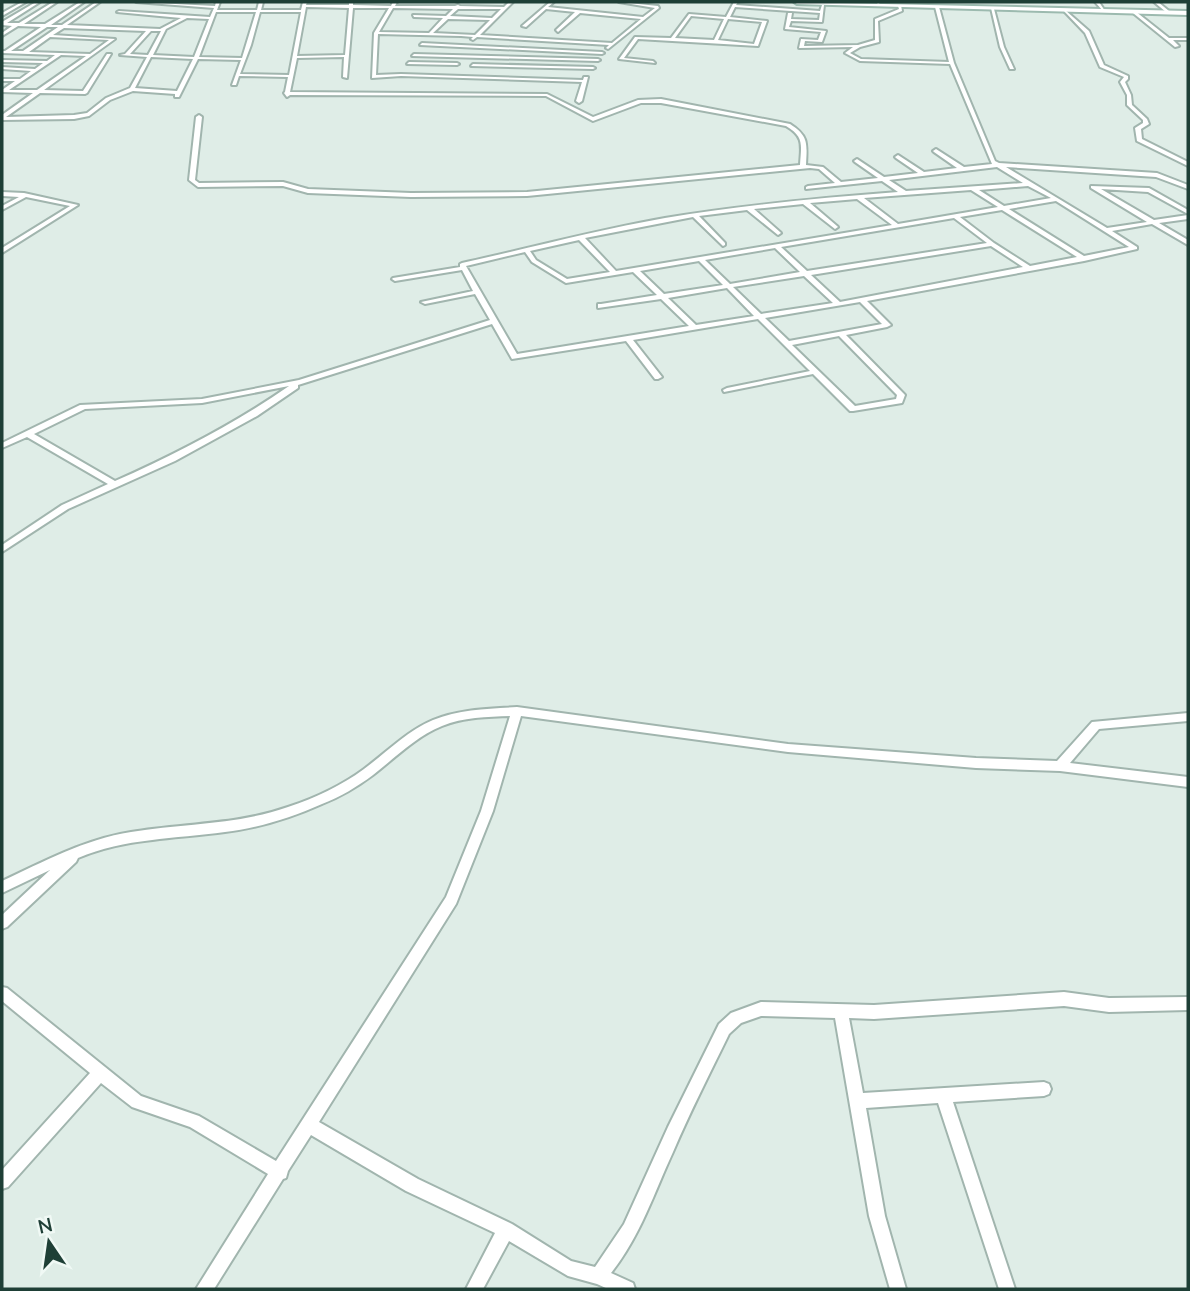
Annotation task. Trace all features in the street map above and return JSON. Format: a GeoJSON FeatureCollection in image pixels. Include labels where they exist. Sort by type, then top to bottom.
{"type":"FeatureCollection","features":[{"type":"Feature","properties":{"kind":"main road"},"geometry":{"type":"LineString","coordinates":[[797,2],[1188,12]]}},
{"type":"Feature","properties":{"kind":"main road"},"geometry":{"type":"LineString","coordinates":[[836,2],[1188,12]]}},
{"type":"Feature","properties":{"kind":"street"},"geometry":{"type":"LineString","coordinates":[[2,15],[24,2]]}},
{"type":"Feature","properties":{"kind":"street"},"geometry":{"type":"LineString","coordinates":[[2,24],[38,2]]}},
{"type":"Feature","properties":{"kind":"street"},"geometry":{"type":"LineString","coordinates":[[2,35],[55,2]]}},
{"type":"Feature","properties":{"kind":"street"},"geometry":{"type":"LineString","coordinates":[[3,52],[82,2]]}},
{"type":"Feature","properties":{"kind":"street"},"geometry":{"type":"LineString","coordinates":[[24,53],[97,2]]}},
{"type":"Feature","properties":{"kind":"street"},"geometry":{"type":"LineString","coordinates":[[138,2],[258,11],[351,4],[503,8]]}},
{"type":"Feature","properties":{"kind":"street"},"geometry":{"type":"LineString","coordinates":[[234,84],[261,2]]}},
{"type":"Feature","properties":{"kind":"street"},"geometry":{"type":"LineString","coordinates":[[394,86],[430,34],[462,2]]}},
{"type":"Feature","properties":{"kind":"street"},"geometry":{"type":"LineString","coordinates":[[427,93],[454,57],[510,2]]}},
{"type":"Feature","properties":{"kind":"street"},"geometry":{"type":"LineString","coordinates":[[524,26],[552,2],[610,8]]}},
{"type":"Feature","properties":{"kind":"street"},"geometry":{"type":"LineString","coordinates":[[601,14],[620,2],[658,7]]}},
{"type":"Feature","properties":{"kind":"street"},"geometry":{"type":"LineString","coordinates":[[579,101],[584,81],[602,53],[664,2]]}},
{"type":"Feature","properties":{"kind":"street"},"geometry":{"type":"LineString","coordinates":[[785,2],[789,20],[787,31],[824,31],[820,41],[803,40],[801,47],[858,46],[877,41],[876,20],[900,12],[900,6]]}},
{"type":"Feature","properties":{"kind":"street"},"geometry":{"type":"LineString","coordinates":[[1059,2],[1087,32],[1102,66],[1126,76],[1122,82],[1129,95],[1130,105],[1146,124],[1138,128],[1139,139],[1188,164]]}},
{"type":"Feature","properties":{"kind":"street"},"geometry":{"type":"LineString","coordinates":[[1097,2],[1104,10]]}},
{"type":"Feature","properties":{"kind":"street"},"geometry":{"type":"LineString","coordinates":[[1156,2],[1167,10]]}},
{"type":"Feature","properties":{"kind":"street"},"geometry":{"type":"LineString","coordinates":[[789,20],[821,20],[823,3]]}},
{"type":"Feature","properties":{"kind":"street"},"geometry":{"type":"LineString","coordinates":[[345,77],[351,4]]}},
{"type":"Feature","properties":{"kind":"street"},"geometry":{"type":"LineString","coordinates":[[395,4],[376,33],[374,77],[440,76],[584,81]]}},
{"type":"Feature","properties":{"kind":"street"},"geometry":{"type":"LineString","coordinates":[[715,41],[735,4],[822,12]]}},
{"type":"Feature","properties":{"kind":"street"},"geometry":{"type":"LineString","coordinates":[[304,6],[286,94],[547,95],[590,119],[646,101],[738,114],[793,127],[804,141],[803,166]]}},
{"type":"Feature","properties":{"kind":"street"},"geometry":{"type":"LineString","coordinates":[[2,118],[80,117],[117,94],[132,89],[177,95],[217,7]]}},
{"type":"Feature","properties":{"kind":"street"},"geometry":{"type":"LineString","coordinates":[[463,268],[515,357],[763,318],[1135,248],[993,162],[952,64],[937,7]]}},
{"type":"Feature","properties":{"kind":"street"},"geometry":{"type":"LineString","coordinates":[[545,8],[643,18]]}},
{"type":"Feature","properties":{"kind":"street"},"geometry":{"type":"LineString","coordinates":[[992,9],[1003,54],[1012,68]]}},
{"type":"Feature","properties":{"kind":"street"},"geometry":{"type":"LineString","coordinates":[[119,12],[211,18]]}},
{"type":"Feature","properties":{"kind":"street"},"geometry":{"type":"LineString","coordinates":[[558,31],[578,12]]}},
{"type":"Feature","properties":{"kind":"street"},"geometry":{"type":"LineString","coordinates":[[1134,12],[1177,46]]}},
{"type":"Feature","properties":{"kind":"street"},"geometry":{"type":"LineString","coordinates":[[653,62],[622,60],[621,57],[637,38],[756,45],[765,21],[690,15],[673,39]]}},
{"type":"Feature","properties":{"kind":"street"},"geometry":{"type":"LineString","coordinates":[[414,16],[492,19]]}},
{"type":"Feature","properties":{"kind":"street"},"geometry":{"type":"LineString","coordinates":[[2,24],[164,29],[186,17]]}},
{"type":"Feature","properties":{"kind":"street"},"geometry":{"type":"LineString","coordinates":[[604,20],[635,24]]}},
{"type":"Feature","properties":{"kind":"street"},"geometry":{"type":"LineString","coordinates":[[77,27],[94,21],[172,25]]}},
{"type":"Feature","properties":{"kind":"street"},"geometry":{"type":"LineString","coordinates":[[126,55],[150,29]]}},
{"type":"Feature","properties":{"kind":"street"},"geometry":{"type":"LineString","coordinates":[[132,89],[164,29]]}},
{"type":"Feature","properties":{"kind":"street"},"geometry":{"type":"LineString","coordinates":[[376,33],[475,36],[610,46],[626,50]]}},
{"type":"Feature","properties":{"kind":"street"},"geometry":{"type":"LineString","coordinates":[[2,118],[113,39],[49,36]]}},
{"type":"Feature","properties":{"kind":"street"},"geometry":{"type":"LineString","coordinates":[[62,43],[71,37]]}},
{"type":"Feature","properties":{"kind":"street"},"geometry":{"type":"LineString","coordinates":[[1167,38],[1188,39]]}},
{"type":"Feature","properties":{"kind":"street"},"geometry":{"type":"LineString","coordinates":[[422,44],[602,53]]}},
{"type":"Feature","properties":{"kind":"street"},"geometry":{"type":"LineString","coordinates":[[858,46],[848,53],[860,60],[952,64]]}},
{"type":"Feature","properties":{"kind":"street"},"geometry":{"type":"LineString","coordinates":[[44,54],[53,48]]}},
{"type":"Feature","properties":{"kind":"street"},"geometry":{"type":"LineString","coordinates":[[3,52],[243,60]]}},
{"type":"Feature","properties":{"kind":"street"},"geometry":{"type":"LineString","coordinates":[[3,92],[60,54]]}},
{"type":"Feature","properties":{"kind":"street"},"geometry":{"type":"LineString","coordinates":[[3,92],[85,93],[109,55],[91,55]]}},
{"type":"Feature","properties":{"kind":"street"},"geometry":{"type":"LineString","coordinates":[[414,55],[598,60]]}},
{"type":"Feature","properties":{"kind":"street"},"geometry":{"type":"LineString","coordinates":[[295,57],[346,56]]}},
{"type":"Feature","properties":{"kind":"street"},"geometry":{"type":"LineString","coordinates":[[2,61],[49,62]]}},
{"type":"Feature","properties":{"kind":"street"},"geometry":{"type":"LineString","coordinates":[[409,63],[593,68]]}},
{"type":"Feature","properties":{"kind":"street"},"geometry":{"type":"LineString","coordinates":[[550,81],[557,67]]}},
{"type":"Feature","properties":{"kind":"street"},"geometry":{"type":"LineString","coordinates":[[2,68],[36,70]]}},
{"type":"Feature","properties":{"kind":"street"},"geometry":{"type":"LineString","coordinates":[[238,75],[291,76]]}},
{"type":"Feature","properties":{"kind":"street"},"geometry":{"type":"LineString","coordinates":[[2,80],[23,80]]}},
{"type":"Feature","properties":{"kind":"street"},"geometry":{"type":"LineString","coordinates":[[199,117],[192,180],[198,185],[284,184],[308,191],[411,195],[527,194],[803,166],[821,168],[839,184]]}},
{"type":"Feature","properties":{"kind":"street"},"geometry":{"type":"LineString","coordinates":[[936,151],[962,169]]}},
{"type":"Feature","properties":{"kind":"street"},"geometry":{"type":"LineString","coordinates":[[898,157],[923,174]]}},
{"type":"Feature","properties":{"kind":"street"},"geometry":{"type":"LineString","coordinates":[[857,160],[904,193]]}},
{"type":"Feature","properties":{"kind":"street"},"geometry":{"type":"LineString","coordinates":[[808,188],[998,165],[1188,177]]}},
{"type":"Feature","properties":{"kind":"street"},"geometry":{"type":"LineString","coordinates":[[1157,175],[1188,187]]}},
{"type":"Feature","properties":{"kind":"street"},"geometry":{"type":"LineString","coordinates":[[463,268],[462,265],[580,237],[694,215],[859,197],[1029,184]]}},
{"type":"Feature","properties":{"kind":"street"},"geometry":{"type":"LineString","coordinates":[[1188,214],[1149,190],[1093,187],[1188,243]]}},
{"type":"Feature","properties":{"kind":"street"},"geometry":{"type":"LineString","coordinates":[[972,188],[1083,259]]}},
{"type":"Feature","properties":{"kind":"street"},"geometry":{"type":"LineString","coordinates":[[2,194],[24,195],[75,205],[2,251]]}},
{"type":"Feature","properties":{"kind":"street"},"geometry":{"type":"LineString","coordinates":[[2,208],[24,195]]}},
{"type":"Feature","properties":{"kind":"street"},"geometry":{"type":"LineString","coordinates":[[859,197],[896,225]]}},
{"type":"Feature","properties":{"kind":"street"},"geometry":{"type":"LineString","coordinates":[[527,251],[534,261],[566,281],[1057,199]]}},
{"type":"Feature","properties":{"kind":"street"},"geometry":{"type":"LineString","coordinates":[[805,202],[835,226]]}},
{"type":"Feature","properties":{"kind":"street"},"geometry":{"type":"LineString","coordinates":[[749,208],[778,233]]}},
{"type":"Feature","properties":{"kind":"street"},"geometry":{"type":"LineString","coordinates":[[1105,230],[1188,214]]}},
{"type":"Feature","properties":{"kind":"street"},"geometry":{"type":"LineString","coordinates":[[694,215],[723,244]]}},
{"type":"Feature","properties":{"kind":"street"},"geometry":{"type":"LineString","coordinates":[[954,215],[1028,268]]}},
{"type":"Feature","properties":{"kind":"street"},"geometry":{"type":"LineString","coordinates":[[580,237],[614,272]]}},
{"type":"Feature","properties":{"kind":"street"},"geometry":{"type":"LineString","coordinates":[[601,306],[992,244]]}},
{"type":"Feature","properties":{"kind":"street"},"geometry":{"type":"LineString","coordinates":[[775,245],[838,304]]}},
{"type":"Feature","properties":{"kind":"street"},"geometry":{"type":"LineString","coordinates":[[700,258],[853,409],[899,401],[902,398],[841,334]]}},
{"type":"Feature","properties":{"kind":"street"},"geometry":{"type":"LineString","coordinates":[[395,279],[463,268]]}},
{"type":"Feature","properties":{"kind":"street"},"geometry":{"type":"LineString","coordinates":[[634,269],[694,327]]}},
{"type":"Feature","properties":{"kind":"street"},"geometry":{"type":"LineString","coordinates":[[425,302],[477,292]]}},
{"type":"Feature","properties":{"kind":"street"},"geometry":{"type":"LineString","coordinates":[[787,344],[887,325],[862,300]]}},
{"type":"Feature","properties":{"kind":"street"},"geometry":{"type":"LineString","coordinates":[[2,446],[83,407],[202,401],[300,382],[494,321]]}},
{"type":"Feature","properties":{"kind":"street"},"geometry":{"type":"LineString","coordinates":[[628,339],[658,377]]}},
{"type":"Feature","properties":{"kind":"street"},"geometry":{"type":"LineString","coordinates":[[727,390],[814,372]]}},
{"type":"Feature","properties":{"kind":"street"},"geometry":{"type":"LineString","coordinates":[[2,549],[65,507],[172,459],[230,427],[300,382]]}},
{"type":"Feature","properties":{"kind":"street"},"geometry":{"type":"LineString","coordinates":[[28,434],[115,485]]}},
{"type":"Feature","properties":{"kind":"street"},"geometry":{"type":"LineString","coordinates":[[204,1289],[451,900],[487,811],[517,711]]}},
{"type":"Feature","properties":{"kind":"street"},"geometry":{"type":"LineString","coordinates":[[2,887],[81,849],[131,837],[230,827],[283,814],[355,781],[406,740],[439,722],[469,715],[517,711],[788,748],[976,764],[1060,766],[1188,782]]}},
{"type":"Feature","properties":{"kind":"street"},"geometry":{"type":"LineString","coordinates":[[1060,766],[1096,725],[1188,717]]}},
{"type":"Feature","properties":{"kind":"street"},"geometry":{"type":"LineString","coordinates":[[2,923],[81,849]]}},
{"type":"Feature","properties":{"kind":"street"},"geometry":{"type":"LineString","coordinates":[[2,993],[137,1102],[194,1121],[279,1172]]}},
{"type":"Feature","properties":{"kind":"street"},"geometry":{"type":"LineString","coordinates":[[598,1276],[619,1252],[630,1233],[667,1147],[724,1029],[736,1018],[761,1009],[841,1011],[960,1008],[1063,999],[1109,1005],[1188,1003]]}},
{"type":"Feature","properties":{"kind":"street"},"geometry":{"type":"LineString","coordinates":[[841,1011],[877,1216],[898,1289]]}},
{"type":"Feature","properties":{"kind":"street"},"geometry":{"type":"LineString","coordinates":[[2,1181],[101,1072]]}},
{"type":"Feature","properties":{"kind":"street"},"geometry":{"type":"LineString","coordinates":[[858,1101],[1044,1089]]}},
{"type":"Feature","properties":{"kind":"street"},"geometry":{"type":"LineString","coordinates":[[943,1095],[1007,1289]]}},
{"type":"Feature","properties":{"kind":"street"},"geometry":{"type":"LineString","coordinates":[[309,1125],[412,1185],[506,1230],[568,1268],[598,1276],[627,1289]]}},
{"type":"Feature","properties":{"kind":"street"},"geometry":{"type":"LineString","coordinates":[[474,1289],[506,1230]]}}]}
